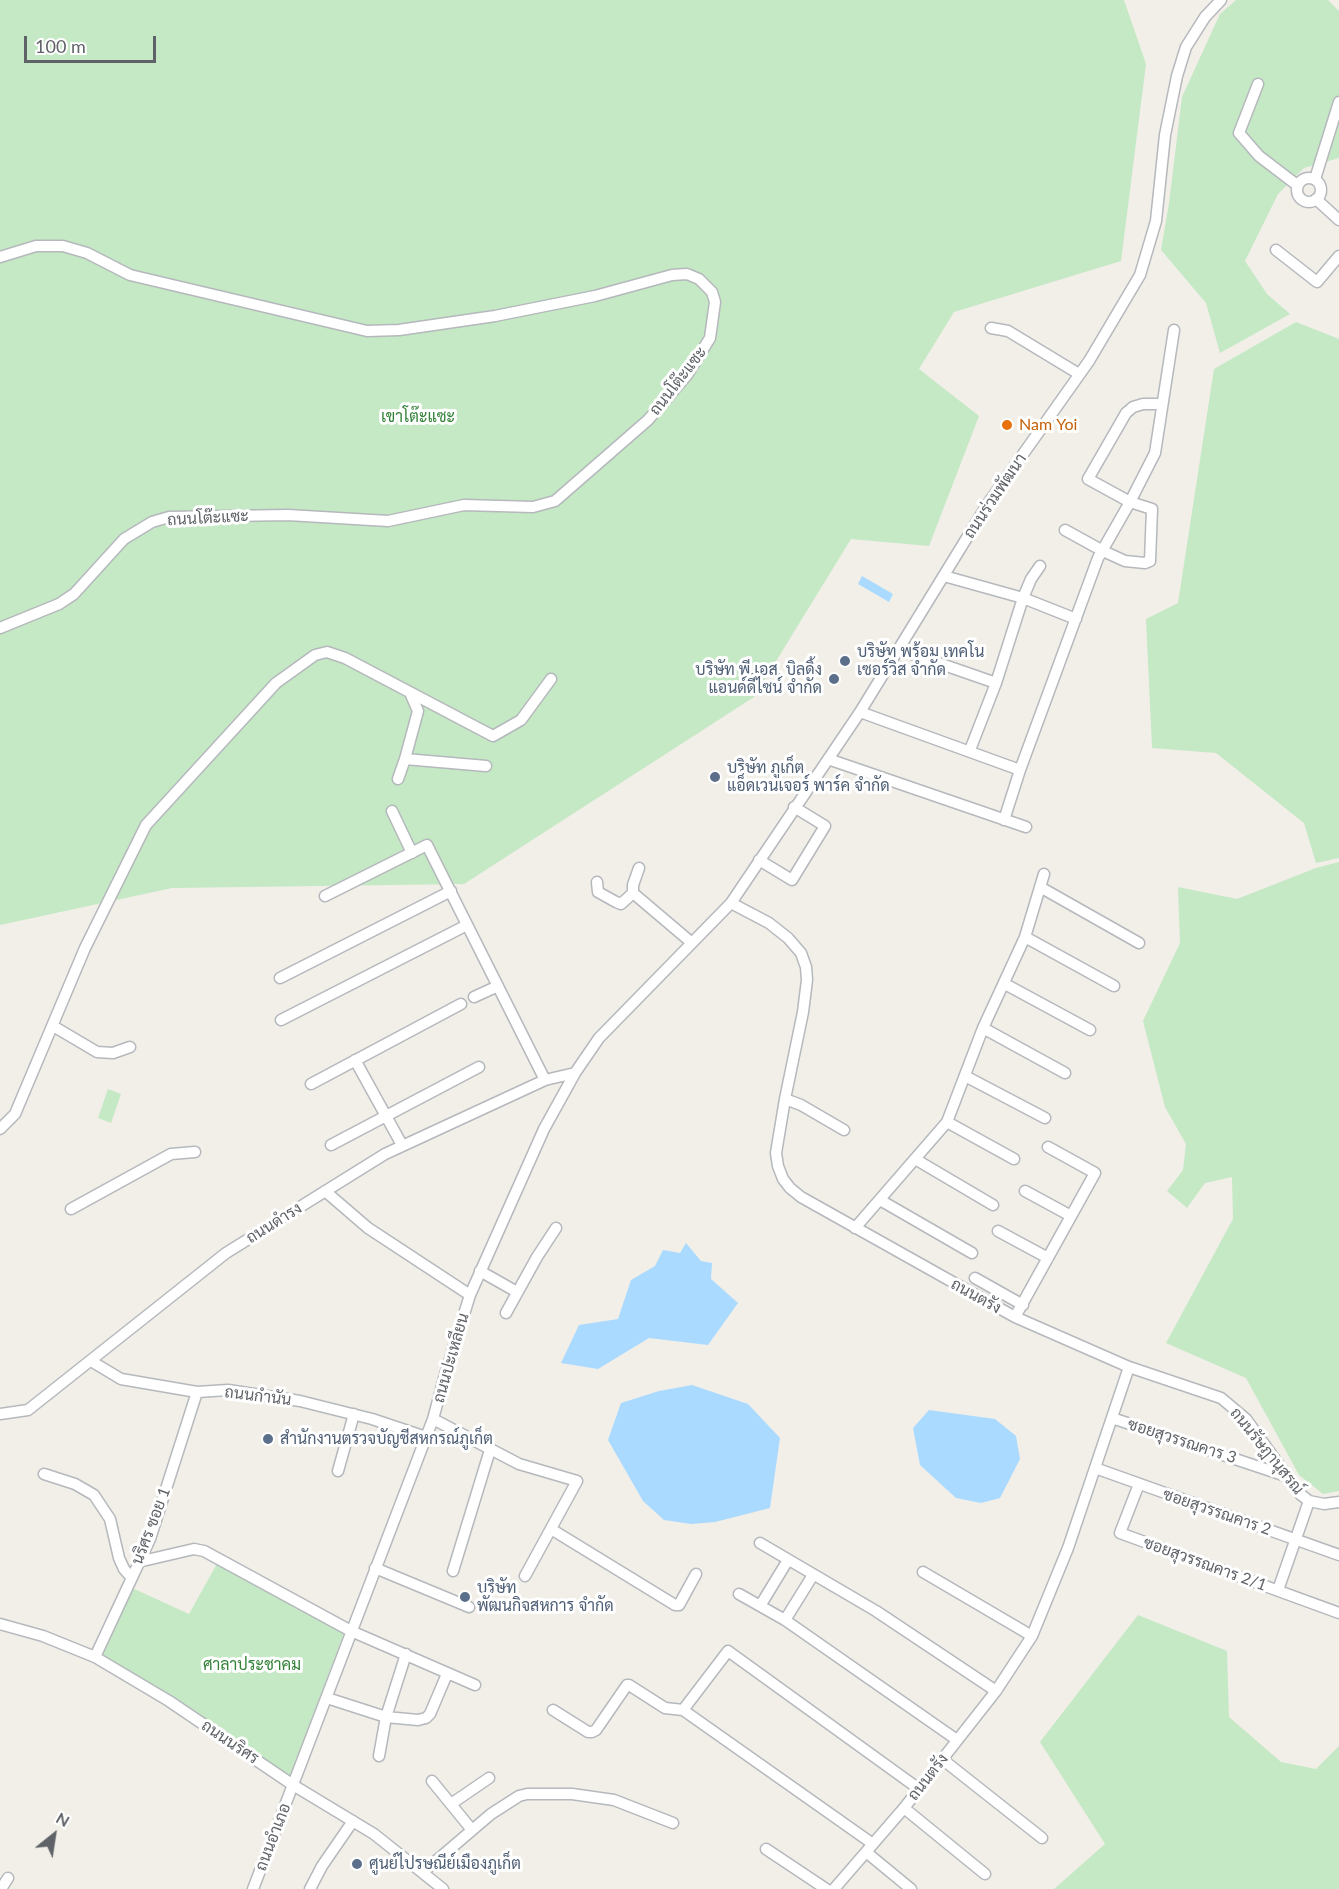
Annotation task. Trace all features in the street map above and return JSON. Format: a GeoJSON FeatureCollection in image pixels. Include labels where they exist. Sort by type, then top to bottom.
{"type":"FeatureCollection","features":[{"type":"Feature","properties":{"kind":"street","name":"ถนนร่วมพัฒนา"},"geometry":{"type":"LineString","coordinates":[[731,903],[860,712],[987,506],[1079,374],[1140,275],[1155,221],[1165,135],[1177,76],[1186,47],[1205,17],[1221,0]]}},
{"type":"Feature","properties":{"kind":"street"},"geometry":{"type":"LineString","coordinates":[[1258,84],[1239,133],[1259,156],[1297,185]]}},
{"type":"Feature","properties":{"kind":"street"},"geometry":{"type":"LineString","coordinates":[[1314,179],[1339,102]]}},
{"type":"Feature","properties":{"kind":"street"},"geometry":{"type":"LineString","coordinates":[[1306,178],[1314,179],[1321,190],[1316,200],[1310,202],[1302,200],[1297,193],[1297,185],[1306,178]]}},
{"type":"Feature","properties":{"kind":"street"},"geometry":{"type":"LineString","coordinates":[[1316,200],[1339,220]]}},
{"type":"Feature","properties":{"kind":"street","name":"ถนนโต๊ะแซะ"},"geometry":{"type":"LineString","coordinates":[[0,257],[36,246],[63,246],[87,253],[130,275],[367,331],[399,330],[495,316],[595,296],[672,275],[687,274],[699,279],[712,292],[715,302],[710,338],[687,375],[648,420],[555,501],[533,507],[464,506],[388,521],[288,515],[170,517],[152,522],[124,539],[74,594],[59,604],[0,628]]}},
{"type":"Feature","properties":{"kind":"street"},"geometry":{"type":"LineString","coordinates":[[1276,250],[1317,282],[1339,256]]}},
{"type":"Feature","properties":{"kind":"street"},"geometry":{"type":"LineString","coordinates":[[991,328],[1008,331],[1079,374]]}},
{"type":"Feature","properties":{"kind":"street"},"geometry":{"type":"LineString","coordinates":[[1004,820],[1020,770],[1098,558],[1155,453],[1174,330]]}},
{"type":"Feature","properties":{"kind":"street"},"geometry":{"type":"LineString","coordinates":[[1065,530],[1125,561],[1145,563],[1150,561],[1152,509],[1130,502],[1088,479],[1126,413],[1133,407],[1143,404],[1162,404]]}},
{"type":"Feature","properties":{"kind":"street"},"geometry":{"type":"LineString","coordinates":[[970,750],[996,683],[1023,598],[1031,579],[1040,566]]}},
{"type":"Feature","properties":{"kind":"street"},"geometry":{"type":"LineString","coordinates":[[944,576],[1023,598],[1076,619]]}},
{"type":"Feature","properties":{"kind":"street"},"geometry":{"type":"LineString","coordinates":[[898,649],[996,683]]}},
{"type":"Feature","properties":{"kind":"street"},"geometry":{"type":"LineString","coordinates":[[0,1129],[15,1114],[85,948],[146,825],[276,683],[315,655],[327,652],[345,658],[411,695],[493,736],[521,720],[551,679]]}},
{"type":"Feature","properties":{"kind":"street"},"geometry":{"type":"LineString","coordinates":[[398,779],[418,711],[411,695]]}},
{"type":"Feature","properties":{"kind":"street"},"geometry":{"type":"LineString","coordinates":[[860,712],[1020,770]]}},
{"type":"Feature","properties":{"kind":"street"},"geometry":{"type":"LineString","coordinates":[[405,759],[486,766]]}},
{"type":"Feature","properties":{"kind":"street"},"geometry":{"type":"LineString","coordinates":[[828,759],[1026,827]]}},
{"type":"Feature","properties":{"kind":"street"},"geometry":{"type":"LineString","coordinates":[[759,860],[792,880],[825,826],[794,807]]}},
{"type":"Feature","properties":{"kind":"street"},"geometry":{"type":"LineString","coordinates":[[392,811],[412,853]]}},
{"type":"Feature","properties":{"kind":"street"},"geometry":{"type":"LineString","coordinates":[[325,896],[428,845],[545,1080]]}},
{"type":"Feature","properties":{"kind":"street"},"geometry":{"type":"LineString","coordinates":[[597,882],[598,892],[621,904],[633,893],[633,885],[639,868]]}},
{"type":"Feature","properties":{"kind":"street"},"geometry":{"type":"LineString","coordinates":[[855,1228],[947,1122],[984,1028],[1025,937],[1044,874]]}},
{"type":"Feature","properties":{"kind":"street"},"geometry":{"type":"LineString","coordinates":[[1040,887],[1139,943]]}},
{"type":"Feature","properties":{"kind":"street"},"geometry":{"type":"LineString","coordinates":[[280,978],[451,891]]}},
{"type":"Feature","properties":{"kind":"street"},"geometry":{"type":"LineString","coordinates":[[633,893],[692,943]]}},
{"type":"Feature","properties":{"kind":"street"},"geometry":{"type":"LineString","coordinates":[[575,1073],[599,1038],[731,903]]}},
{"type":"Feature","properties":{"kind":"street","name":"ถนนตรัง"},"geometry":{"type":"LineString","coordinates":[[731,903],[769,923],[788,938],[801,953],[806,967],[807,980],[803,1012],[776,1153],[783,1179],[801,1197],[1015,1317],[1129,1367],[1068,1548],[1032,1636],[996,1691],[904,1808],[834,1889]]}},
{"type":"Feature","properties":{"kind":"street"},"geometry":{"type":"LineString","coordinates":[[281,1020],[467,925]]}},
{"type":"Feature","properties":{"kind":"street"},"geometry":{"type":"LineString","coordinates":[[1025,937],[1114,986]]}},
{"type":"Feature","properties":{"kind":"street"},"geometry":{"type":"LineString","coordinates":[[1005,984],[1090,1030]]}},
{"type":"Feature","properties":{"kind":"street"},"geometry":{"type":"LineString","coordinates":[[474,997],[498,986]]}},
{"type":"Feature","properties":{"kind":"street"},"geometry":{"type":"LineString","coordinates":[[311,1084],[461,1004]]}},
{"type":"Feature","properties":{"kind":"street"},"geometry":{"type":"LineString","coordinates":[[53,1026],[97,1052],[113,1053],[130,1047]]}},
{"type":"Feature","properties":{"kind":"street"},"geometry":{"type":"LineString","coordinates":[[984,1028],[1065,1073]]}},
{"type":"Feature","properties":{"kind":"street"},"geometry":{"type":"LineString","coordinates":[[355,1060],[402,1145]]}},
{"type":"Feature","properties":{"kind":"street"},"geometry":{"type":"LineString","coordinates":[[331,1145],[479,1067]]}},
{"type":"Feature","properties":{"kind":"street","name":"ถนนดำรง"},"geometry":{"type":"LineString","coordinates":[[0,1414],[28,1410],[226,1254],[402,1145],[545,1080],[575,1073]]}},
{"type":"Feature","properties":{"kind":"street","name":"ถนนปะเหลียน"},"geometry":{"type":"LineString","coordinates":[[293,1785],[433,1419],[470,1295],[544,1129],[575,1073]]}},
{"type":"Feature","properties":{"kind":"street"},"geometry":{"type":"LineString","coordinates":[[965,1076],[1045,1118]]}},
{"type":"Feature","properties":{"kind":"street"},"geometry":{"type":"LineString","coordinates":[[785,1099],[801,1105],[844,1130]]}},
{"type":"Feature","properties":{"kind":"street"},"geometry":{"type":"LineString","coordinates":[[947,1122],[1014,1159]]}},
{"type":"Feature","properties":{"kind":"street"},"geometry":{"type":"LineString","coordinates":[[1015,1317],[1095,1173],[1048,1147]]}},
{"type":"Feature","properties":{"kind":"street"},"geometry":{"type":"LineString","coordinates":[[71,1209],[171,1154],[195,1152]]}},
{"type":"Feature","properties":{"kind":"street"},"geometry":{"type":"LineString","coordinates":[[915,1159],[993,1205]]}},
{"type":"Feature","properties":{"kind":"street"},"geometry":{"type":"LineString","coordinates":[[325,1191],[368,1228],[470,1295]]}},
{"type":"Feature","properties":{"kind":"street"},"geometry":{"type":"LineString","coordinates":[[1024,1191],[1071,1216]]}},
{"type":"Feature","properties":{"kind":"street"},"geometry":{"type":"LineString","coordinates":[[880,1200],[972,1253]]}},
{"type":"Feature","properties":{"kind":"street"},"geometry":{"type":"LineString","coordinates":[[506,1313],[556,1228]]}},
{"type":"Feature","properties":{"kind":"street"},"geometry":{"type":"LineString","coordinates":[[999,1231],[1048,1258]]}},
{"type":"Feature","properties":{"kind":"street"},"geometry":{"type":"LineString","coordinates":[[480,1271],[517,1292]]}},
{"type":"Feature","properties":{"kind":"street"},"geometry":{"type":"LineString","coordinates":[[975,1278],[1023,1305]]}},
{"type":"Feature","properties":{"kind":"street","name":"ถนนกำนัน"},"geometry":{"type":"LineString","coordinates":[[91,1361],[121,1379],[197,1392],[228,1390],[300,1401],[354,1414],[426,1437]]}},
{"type":"Feature","properties":{"kind":"street","name":"ถนนรัษฎานุสรณ์"},"geometry":{"type":"LineString","coordinates":[[1129,1367],[1214,1395],[1230,1403],[1250,1424],[1300,1494],[1310,1502],[1324,1504],[1339,1502]]}},
{"type":"Feature","properties":{"kind":"street","name":"นริศร ซอย 1"},"geometry":{"type":"LineString","coordinates":[[95,1657],[150,1539],[197,1392]]}},
{"type":"Feature","properties":{"kind":"street"},"geometry":{"type":"LineString","coordinates":[[338,1471],[354,1414]]}},
{"type":"Feature","properties":{"kind":"street","name":"ซอยสุวรรณคาร 3"},"geometry":{"type":"LineString","coordinates":[[1112,1418],[1286,1476]]}},
{"type":"Feature","properties":{"kind":"street"},"geometry":{"type":"LineString","coordinates":[[433,1419],[519,1464],[577,1481],[525,1576]]}},
{"type":"Feature","properties":{"kind":"street"},"geometry":{"type":"LineString","coordinates":[[453,1571],[490,1450]]}},
{"type":"Feature","properties":{"kind":"street","name":"ซอยสุวรรณคาร 2"},"geometry":{"type":"LineString","coordinates":[[1095,1468],[1339,1556]]}},
{"type":"Feature","properties":{"kind":"street"},"geometry":{"type":"LineString","coordinates":[[44,1474],[62,1479],[94,1495],[110,1519],[119,1558],[131,1578]]}},
{"type":"Feature","properties":{"kind":"street","name":"ซอยสุวรรณคาร 2/1"},"geometry":{"type":"LineString","coordinates":[[1139,1484],[1120,1533],[1339,1613]]}},
{"type":"Feature","properties":{"kind":"street"},"geometry":{"type":"LineString","coordinates":[[1278,1590],[1310,1502]]}},
{"type":"Feature","properties":{"kind":"street"},"geometry":{"type":"LineString","coordinates":[[551,1529],[675,1605],[678,1605],[696,1574]]}},
{"type":"Feature","properties":{"kind":"street"},"geometry":{"type":"LineString","coordinates":[[760,1543],[876,1611],[996,1691]]}},
{"type":"Feature","properties":{"kind":"street"},"geometry":{"type":"LineString","coordinates":[[138,1562],[194,1549],[204,1551],[351,1631],[475,1685]]}},
{"type":"Feature","properties":{"kind":"street"},"geometry":{"type":"LineString","coordinates":[[760,1606],[788,1560]]}},
{"type":"Feature","properties":{"kind":"street"},"geometry":{"type":"LineString","coordinates":[[375,1568],[469,1607]]}},
{"type":"Feature","properties":{"kind":"street"},"geometry":{"type":"LineString","coordinates":[[923,1572],[1032,1636]]}},
{"type":"Feature","properties":{"kind":"street"},"geometry":{"type":"LineString","coordinates":[[785,1620],[813,1575]]}},
{"type":"Feature","properties":{"kind":"street"},"geometry":{"type":"LineString","coordinates":[[739,1594],[785,1620],[957,1740]]}},
{"type":"Feature","properties":{"kind":"street","name":"ถนนนริศร"},"geometry":{"type":"LineString","coordinates":[[0,1624],[43,1636],[95,1657],[169,1701],[293,1785],[374,1834],[443,1889]]}},
{"type":"Feature","properties":{"kind":"street"},"geometry":{"type":"LineString","coordinates":[[683,1710],[728,1651],[919,1789]]}},
{"type":"Feature","properties":{"kind":"street"},"geometry":{"type":"LineString","coordinates":[[379,1756],[386,1717],[406,1654]]}},
{"type":"Feature","properties":{"kind":"street"},"geometry":{"type":"LineString","coordinates":[[327,1698],[386,1717],[418,1720],[426,1718],[434,1708],[447,1674]]}},
{"type":"Feature","properties":{"kind":"street"},"geometry":{"type":"LineString","coordinates":[[553,1710],[588,1732],[592,1732],[596,1730],[627,1685],[665,1708],[683,1710],[870,1848],[911,1889]]}},
{"type":"Feature","properties":{"kind":"street"},"geometry":{"type":"LineString","coordinates":[[942,1759],[1042,1839]]}},
{"type":"Feature","properties":{"kind":"street"},"geometry":{"type":"LineString","coordinates":[[451,1804],[489,1778]]}},
{"type":"Feature","properties":{"kind":"street"},"geometry":{"type":"LineString","coordinates":[[432,1781],[472,1830]]}},
{"type":"Feature","properties":{"kind":"street","name":"ถนนอำเภอ"},"geometry":{"type":"LineString","coordinates":[[253,1889],[293,1785]]}},
{"type":"Feature","properties":{"kind":"street"},"geometry":{"type":"LineString","coordinates":[[423,1872],[491,1814],[519,1796],[527,1794],[572,1794],[614,1800],[673,1823]]}},
{"type":"Feature","properties":{"kind":"street"},"geometry":{"type":"LineString","coordinates":[[904,1808],[985,1874]]}},
{"type":"Feature","properties":{"kind":"street"},"geometry":{"type":"LineString","coordinates":[[310,1889],[322,1866],[353,1821]]}},
{"type":"Feature","properties":{"kind":"street"},"geometry":{"type":"LineString","coordinates":[[766,1849],[826,1889]]}},
{"type":"Feature","properties":{"kind":"street"},"geometry":{"type":"LineString","coordinates":[[1,1889],[8,1878]]}},
{"type":"Feature","properties":{"kind":"green space","name":"เขาโต๊ะแซะ"},"geometry":{"type":"Polygon","coordinates":[[[0,0],[1124,0],[1146,64],[1121,261],[954,312],[919,369],[979,416],[929,546],[851,539],[754,697],[464,884],[172,888],[0,925],[0,0]]]}},
{"type":"Feature","properties":{"kind":"green space"},"geometry":{"type":"Polygon","coordinates":[[[1236,0],[1328,0],[1339,11],[1339,158],[1304,168],[1278,194],[1245,261],[1267,294],[1290,314],[1220,353],[1206,303],[1161,250],[1182,97],[1220,14],[1236,0]]]}},
{"type":"Feature","properties":{"kind":"green space"},"geometry":{"type":"Polygon","coordinates":[[[1296,322],[1339,339],[1339,858],[1316,863],[1304,823],[1216,753],[1152,748],[1146,619],[1178,603],[1214,369],[1296,322]]]}},
{"type":"Feature","properties":{"kind":"green space"},"geometry":{"type":"Polygon","coordinates":[[[1339,862],[1339,1491],[1323,1494],[1299,1475],[1246,1378],[1166,1343],[1233,1219],[1232,1177],[1205,1183],[1187,1208],[1167,1191],[1183,1170],[1186,1144],[1165,1107],[1143,1021],[1180,943],[1178,887],[1237,899],[1316,868],[1339,862]]]}},
{"type":"Feature","properties":{"kind":"green space"},"geometry":{"type":"Polygon","coordinates":[[[108,1089],[121,1094],[111,1123],[98,1118],[108,1089]]]}},
{"type":"Feature","properties":{"kind":"green space","name":"ศาลาประชาคม"},"geometry":{"type":"Polygon","coordinates":[[[218,1562],[344,1633],[290,1776],[101,1654],[130,1587],[189,1614],[218,1562]]]}},
{"type":"Feature","properties":{"kind":"green space"},"geometry":{"type":"Polygon","coordinates":[[[1138,1615],[1227,1651],[1229,1717],[1281,1762],[1316,1769],[1339,1746],[1339,1889],[1054,1889],[1105,1844],[1040,1742],[1138,1615]]]}},
{"type":"Feature","properties":{"kind":"water"},"geometry":{"type":"Polygon","coordinates":[[[862,576],[893,594],[889,602],[858,584],[862,576]]]}},
{"type":"Feature","properties":{"kind":"water"},"geometry":{"type":"Polygon","coordinates":[[[686,1243],[701,1261],[712,1263],[711,1279],[738,1303],[708,1345],[649,1338],[598,1369],[561,1363],[579,1325],[618,1319],[631,1280],[655,1266],[663,1250],[680,1253],[686,1243]]]}},
{"type":"Feature","properties":{"kind":"water"},"geometry":{"type":"Polygon","coordinates":[[[692,1385],[748,1404],[780,1438],[770,1508],[715,1522],[691,1524],[664,1520],[643,1501],[608,1440],[621,1403],[659,1391],[692,1385]]]}},
{"type":"Feature","properties":{"kind":"water"},"geometry":{"type":"Polygon","coordinates":[[[929,1410],[995,1419],[1016,1436],[1020,1459],[1000,1498],[981,1503],[956,1498],[920,1465],[913,1428],[929,1410]]]}},
{"type":"Feature","properties":{"kind":"place","name":"Nam Yoi"},"geometry":{"type":"Point","coordinates":[1007,425]}},
{"type":"Feature","properties":{"kind":"place","name":"บริษัท พร้อม เทคโน เซอร์วิส จำกัด"},"geometry":{"type":"Point","coordinates":[845,661]}},
{"type":"Feature","properties":{"kind":"place","name":"บริษัท พี.เอส. บิลดิ้ง แอนด์ดีไซน์ จำกัด"},"geometry":{"type":"Point","coordinates":[834,679]}},
{"type":"Feature","properties":{"kind":"place","name":"บริษัท ภูเก็ต แอ็ดเวนเจอร์ พาร์ค จำกัด"},"geometry":{"type":"Point","coordinates":[715,777]}},
{"type":"Feature","properties":{"kind":"place","name":"สำนักงานตรวจบัญชีสหกรณ์ภูเก็ต"},"geometry":{"type":"Point","coordinates":[268,1439]}},
{"type":"Feature","properties":{"kind":"place","name":"บริษัท พัฒนกิจสหการ จำกัด"},"geometry":{"type":"Point","coordinates":[465,1597]}},
{"type":"Feature","properties":{"kind":"place","name":"ศูนย์ไปรษณีย์เมืองภูเก็ต"},"geometry":{"type":"Point","coordinates":[357,1864]}}]}
